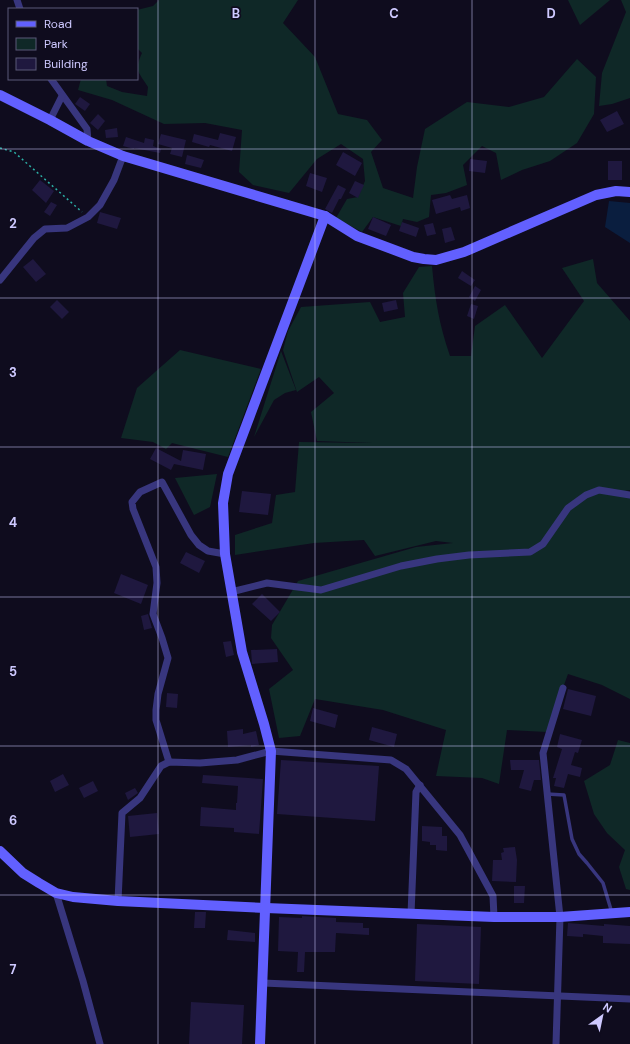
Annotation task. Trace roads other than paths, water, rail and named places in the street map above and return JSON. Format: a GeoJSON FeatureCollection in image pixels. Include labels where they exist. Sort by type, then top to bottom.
{"type":"FeatureCollection","features":[{"type":"Feature","properties":{"kind":"street"},"geometry":{"type":"LineString","coordinates":[[52,80],[87,129],[88,141]]}},
{"type":"Feature","properties":{"kind":"street"},"geometry":{"type":"LineString","coordinates":[[0,95],[88,141],[123,156],[325,216],[357,236],[413,257],[424,259],[436,260],[464,252],[596,195],[616,191],[630,192]]}},
{"type":"Feature","properties":{"kind":"street"},"geometry":{"type":"LineString","coordinates":[[50,120],[62,96]]}},
{"type":"Feature","properties":{"kind":"street"},"geometry":{"type":"LineString","coordinates":[[0,280],[34,238],[45,229],[67,228],[88,217],[100,205],[114,180],[123,156]]}},
{"type":"Feature","properties":{"kind":"street"},"geometry":{"type":"LineString","coordinates":[[260,1044],[271,751],[242,652],[225,554],[223,503],[228,474],[325,216]]}},
{"type":"Feature","properties":{"kind":"street"},"geometry":{"type":"LineString","coordinates":[[169,762],[156,720],[158,694],[168,658],[153,614],[156,567],[133,509],[132,502],[140,492],[162,482],[191,535],[199,545],[208,550],[225,554]]}},
{"type":"Feature","properties":{"kind":"street"},"geometry":{"type":"LineString","coordinates":[[232,592],[268,583],[321,590],[401,566],[437,559],[530,552],[543,544],[568,508],[586,495],[599,490],[630,495]]}},
{"type":"Feature","properties":{"kind":"street"},"geometry":{"type":"LineString","coordinates":[[556,1044],[560,917],[543,753],[563,688]]}},
{"type":"Feature","properties":{"kind":"street"},"geometry":{"type":"LineString","coordinates":[[118,900],[122,813],[140,798],[161,766],[169,762],[200,763],[237,760],[271,751],[391,760],[406,769],[460,835],[493,896],[494,917]]}},
{"type":"Feature","properties":{"kind":"street"},"geometry":{"type":"LineString","coordinates":[[411,914],[416,792],[420,786]]}},
{"type":"Feature","properties":{"kind":"street"},"geometry":{"type":"LineString","coordinates":[[0,851],[23,873],[56,892],[73,897],[266,908],[494,917],[560,917],[630,912]]}},
{"type":"Feature","properties":{"kind":"street"},"geometry":{"type":"LineString","coordinates":[[56,892],[100,1044]]}},
{"type":"Feature","properties":{"kind":"street"},"geometry":{"type":"LineString","coordinates":[[263,983],[630,999]]}},
{"type":"Feature","properties":{"kind":"lane"},"geometry":{"type":"LineString","coordinates":[[547,794],[564,795],[572,839],[579,854],[603,883],[612,913]]}},
{"type":"Feature","properties":{"kind":"water"},"geometry":{"type":"Polygon","coordinates":[[[609,201],[630,203],[630,243],[605,227],[609,201]]]}}]}
